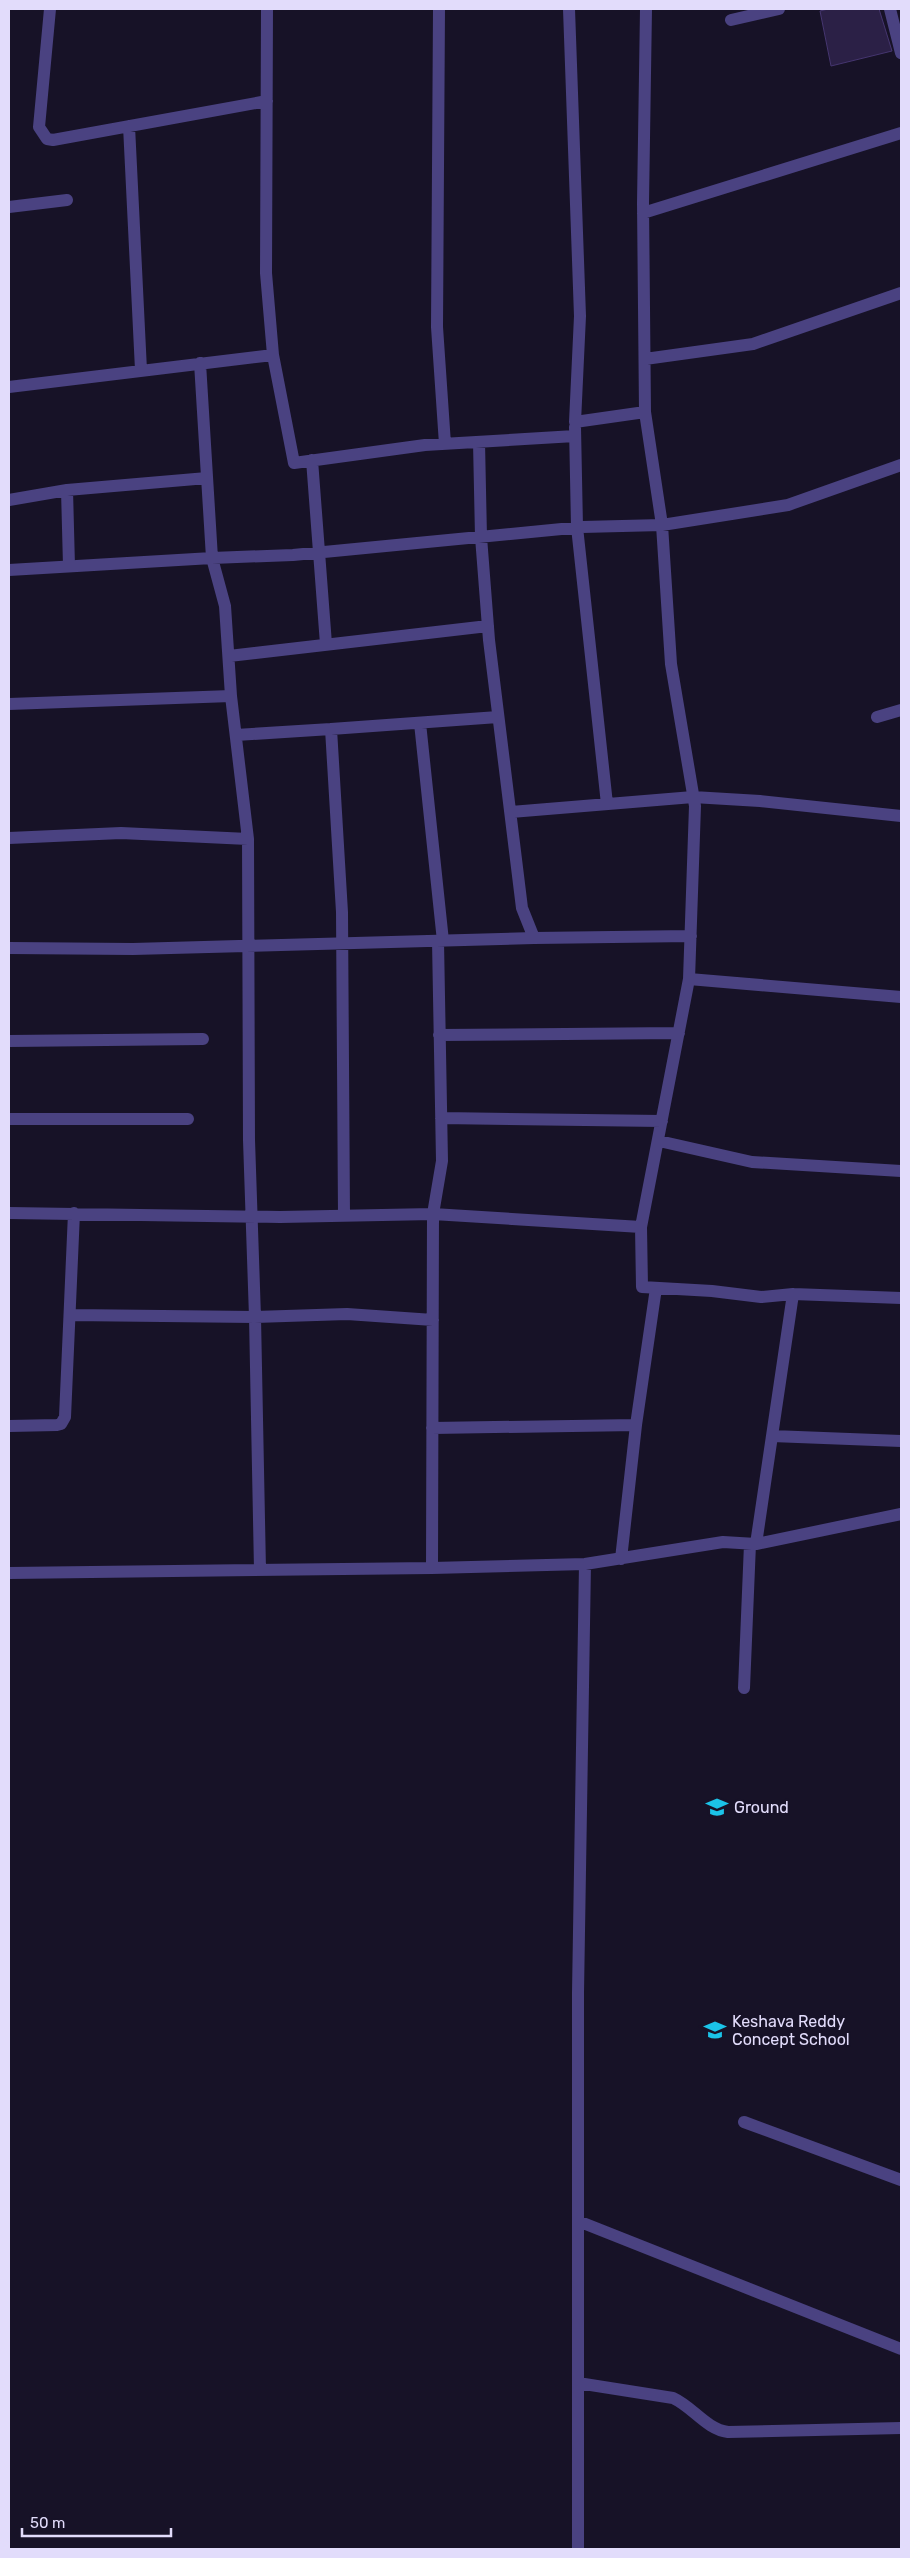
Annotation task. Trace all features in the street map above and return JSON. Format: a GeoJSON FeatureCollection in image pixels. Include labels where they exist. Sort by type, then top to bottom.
{"type":"FeatureCollection","features":[{"type":"Feature","properties":{"kind":"street"},"geometry":{"type":"LineString","coordinates":[[50,9],[39,126],[44,137],[53,140],[267,101]]}},
{"type":"Feature","properties":{"kind":"street"},"geometry":{"type":"LineString","coordinates":[[267,9],[266,273],[273,355],[294,463],[575,429],[645,412]]}},
{"type":"Feature","properties":{"kind":"street"},"geometry":{"type":"LineString","coordinates":[[439,9],[437,327],[445,444]]}},
{"type":"Feature","properties":{"kind":"street"},"geometry":{"type":"LineString","coordinates":[[569,9],[580,316],[575,429],[576,528],[607,804]]}},
{"type":"Feature","properties":{"kind":"street"},"geometry":{"type":"LineString","coordinates":[[646,9],[643,213],[645,412],[662,526],[671,664],[695,806],[689,979],[641,1227],[642,1287],[712,1290],[761,1297],[793,1294],[901,1298]]}},
{"type":"Feature","properties":{"kind":"street"},"geometry":{"type":"LineString","coordinates":[[732,20],[779,9]]}},
{"type":"Feature","properties":{"kind":"street"},"geometry":{"type":"LineString","coordinates":[[890,9],[901,53]]}},
{"type":"Feature","properties":{"kind":"street"},"geometry":{"type":"LineString","coordinates":[[129,126],[141,370]]}},
{"type":"Feature","properties":{"kind":"street"},"geometry":{"type":"LineString","coordinates":[[643,213],[901,133]]}},
{"type":"Feature","properties":{"kind":"street"},"geometry":{"type":"LineString","coordinates":[[9,206],[67,200]]}},
{"type":"Feature","properties":{"kind":"street"},"geometry":{"type":"LineString","coordinates":[[644,359],[753,344],[901,294]]}},
{"type":"Feature","properties":{"kind":"street"},"geometry":{"type":"LineString","coordinates":[[9,386],[273,355]]}},
{"type":"Feature","properties":{"kind":"street"},"geometry":{"type":"LineString","coordinates":[[200,363],[212,558],[225,606],[231,696],[248,839],[252,1216],[260,1570]]}},
{"type":"Feature","properties":{"kind":"street"},"geometry":{"type":"LineString","coordinates":[[479,442],[481,537],[498,717],[522,908],[534,938]]}},
{"type":"Feature","properties":{"kind":"street"},"geometry":{"type":"LineString","coordinates":[[312,460],[326,644]]}},
{"type":"Feature","properties":{"kind":"street"},"geometry":{"type":"LineString","coordinates":[[9,570],[320,552],[576,528],[662,526],[788,505],[901,465]]}},
{"type":"Feature","properties":{"kind":"street"},"geometry":{"type":"LineString","coordinates":[[9,500],[67,490],[207,478]]}},
{"type":"Feature","properties":{"kind":"street"},"geometry":{"type":"LineString","coordinates":[[67,490],[69,566]]}},
{"type":"Feature","properties":{"kind":"street"},"geometry":{"type":"LineString","coordinates":[[228,656],[488,626]]}},
{"type":"Feature","properties":{"kind":"street"},"geometry":{"type":"LineString","coordinates":[[9,704],[231,696]]}},
{"type":"Feature","properties":{"kind":"street"},"geometry":{"type":"LineString","coordinates":[[877,717],[901,710]]}},
{"type":"Feature","properties":{"kind":"street"},"geometry":{"type":"LineString","coordinates":[[236,735],[498,717]]}},
{"type":"Feature","properties":{"kind":"street"},"geometry":{"type":"LineString","coordinates":[[420,722],[440,941],[439,1034],[442,1161],[433,1214],[432,1568]]}},
{"type":"Feature","properties":{"kind":"street"},"geometry":{"type":"LineString","coordinates":[[331,729],[343,943],[344,1216]]}},
{"type":"Feature","properties":{"kind":"street"},"geometry":{"type":"LineString","coordinates":[[511,812],[693,797],[760,801],[901,816]]}},
{"type":"Feature","properties":{"kind":"street"},"geometry":{"type":"LineString","coordinates":[[9,838],[121,833],[248,839]]}},
{"type":"Feature","properties":{"kind":"street"},"geometry":{"type":"LineString","coordinates":[[9,948],[133,949],[534,938],[691,936]]}},
{"type":"Feature","properties":{"kind":"street"},"geometry":{"type":"LineString","coordinates":[[689,979],[901,997]]}},
{"type":"Feature","properties":{"kind":"street"},"geometry":{"type":"LineString","coordinates":[[439,1034],[679,1032]]}},
{"type":"Feature","properties":{"kind":"street"},"geometry":{"type":"LineString","coordinates":[[9,1041],[203,1039]]}},
{"type":"Feature","properties":{"kind":"street"},"geometry":{"type":"LineString","coordinates":[[441,1118],[662,1120]]}},
{"type":"Feature","properties":{"kind":"street"},"geometry":{"type":"LineString","coordinates":[[9,1119],[188,1119]]}},
{"type":"Feature","properties":{"kind":"street"},"geometry":{"type":"LineString","coordinates":[[659,1141],[752,1162],[901,1171]]}},
{"type":"Feature","properties":{"kind":"street"},"geometry":{"type":"LineString","coordinates":[[9,1213],[252,1216],[433,1214],[641,1227]]}},
{"type":"Feature","properties":{"kind":"street"},"geometry":{"type":"LineString","coordinates":[[9,1426],[57,1425],[64,1421],[74,1213]]}},
{"type":"Feature","properties":{"kind":"street"},"geometry":{"type":"LineString","coordinates":[[621,1559],[636,1425],[656,1288]]}},
{"type":"Feature","properties":{"kind":"street"},"geometry":{"type":"LineString","coordinates":[[744,1688],[753,1544],[772,1436],[793,1294]]}},
{"type":"Feature","properties":{"kind":"street"},"geometry":{"type":"LineString","coordinates":[[70,1314],[255,1317],[347,1314],[433,1320]]}},
{"type":"Feature","properties":{"kind":"street"},"geometry":{"type":"LineString","coordinates":[[432,1428],[636,1425]]}},
{"type":"Feature","properties":{"kind":"street"},"geometry":{"type":"LineString","coordinates":[[772,1436],[901,1441]]}},
{"type":"Feature","properties":{"kind":"street"},"geometry":{"type":"LineString","coordinates":[[9,1574],[585,1564],[723,1542],[753,1544],[901,1514]]}},
{"type":"Feature","properties":{"kind":"street"},"geometry":{"type":"LineString","coordinates":[[581,2548],[578,2383],[578,1993],[585,1564]]}},
{"type":"Feature","properties":{"kind":"street"},"geometry":{"type":"LineString","coordinates":[[744,2122],[901,2180]]}},
{"type":"Feature","properties":{"kind":"street"},"geometry":{"type":"LineString","coordinates":[[578,2221],[901,2349]]}},
{"type":"Feature","properties":{"kind":"street"},"geometry":{"type":"LineString","coordinates":[[578,2383],[673,2398],[686,2405],[714,2428],[728,2432],[901,2428]]}},
{"type":"Feature","properties":{"kind":"building"},"geometry":{"type":"Polygon","coordinates":[[[828,9],[879,9],[892,51],[831,66],[820,11],[828,9]]]}},
{"type":"Feature","properties":{"kind":"place","name":"Ground"},"geometry":{"type":"Point","coordinates":[717,1807]}},
{"type":"Feature","properties":{"kind":"place","name":"Keshava Reddy Concept School"},"geometry":{"type":"Point","coordinates":[715,2030]}}]}
